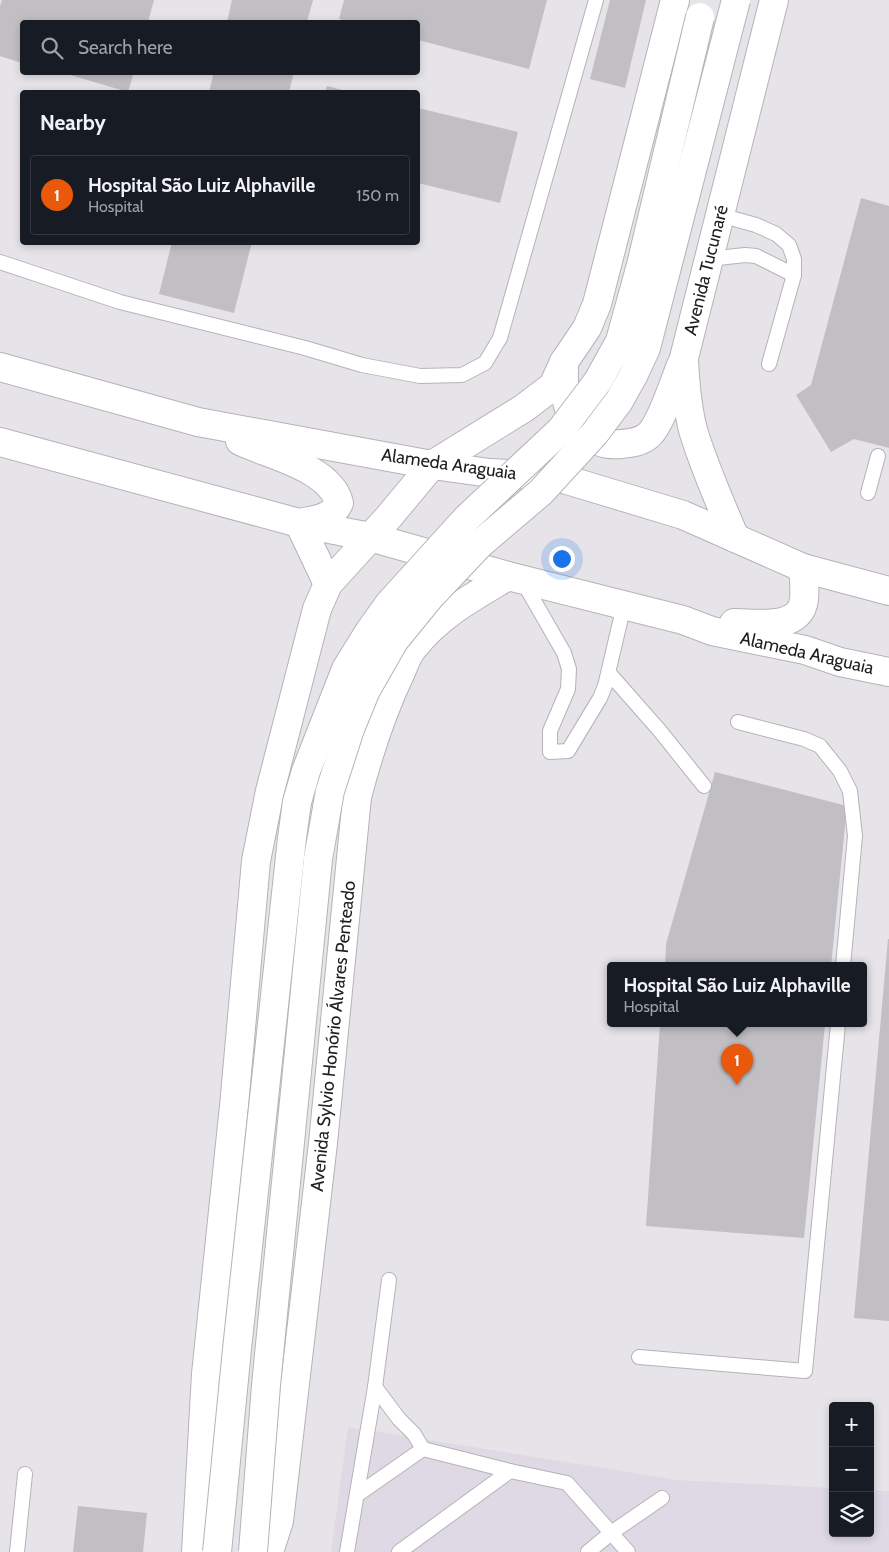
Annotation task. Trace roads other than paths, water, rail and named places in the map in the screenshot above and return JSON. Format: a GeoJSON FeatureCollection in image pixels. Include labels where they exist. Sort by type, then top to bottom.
{"type":"FeatureCollection","features":[{"type":"Feature","properties":{"kind":"street"},"geometry":{"type":"LineString","coordinates":[[196,1552],[206,1374],[234,1106],[256,861],[267,808],[317,609],[328,584],[432,465],[524,408],[553,386],[564,362],[587,328],[597,304],[675,0]]}},
{"type":"Feature","properties":{"kind":"street"},"geometry":{"type":"LineString","coordinates":[[254,1552],[266,1385],[318,858],[330,791],[350,729],[366,690],[394,641],[429,598],[481,543],[541,492],[595,433],[619,401],[633,376],[646,348],[736,0]]}},
{"type":"Feature","properties":{"kind":"street","name":"Avenida Tucunaré"},"geometry":{"type":"LineString","coordinates":[[735,538],[703,460],[693,429],[687,398],[684,358],[774,0]]}},
{"type":"Feature","properties":{"kind":"street"},"geometry":{"type":"LineString","coordinates":[[217,1552],[292,838],[297,802],[306,771],[346,669],[389,604],[467,518],[561,430],[598,381],[620,340],[641,265],[702,8]]}},
{"type":"Feature","properties":{"kind":"street"},"geometry":{"type":"LineString","coordinates":[[564,362],[565,396],[572,416],[589,436],[607,445],[639,442],[649,435],[657,424],[684,358]]}},
{"type":"Feature","properties":{"kind":"street","name":"Alameda Araguaia"},"geometry":{"type":"LineString","coordinates":[[0,367],[198,422],[432,465],[490,473],[532,475],[567,480],[683,515],[803,568],[889,591]]}},
{"type":"Feature","properties":{"kind":"street"},"geometry":{"type":"LineString","coordinates":[[198,422],[252,447],[308,469],[333,489],[338,496],[339,503],[337,509],[322,519],[299,523],[328,584]]}},
{"type":"Feature","properties":{"kind":"street","name":"Alameda Araguaia"},"geometry":{"type":"LineString","coordinates":[[0,442],[299,523],[370,537],[515,578],[683,620],[712,631],[805,650],[840,662],[889,672]]}},
{"type":"Feature","properties":{"kind":"street"},"geometry":{"type":"LineString","coordinates":[[683,620],[775,623],[790,619],[799,612],[804,600],[803,568]]}},
{"type":"Feature","properties":{"kind":"street","name":"Avenida Sylvio Honório Álvares Penteado"},"geometry":{"type":"LineString","coordinates":[[269,1552],[278,1521],[323,1142],[357,797],[367,759],[390,696],[412,649],[433,626],[454,609],[515,578]]}},
{"type":"Feature","properties":{"kind":"street"},"geometry":{"type":"LineString","coordinates":[[267,808],[354,824]]}},
{"type":"Feature","properties":{"kind":"street"},"geometry":{"type":"LineString","coordinates":[[278,1521],[281,1552]]}},
{"type":"Feature","properties":{"kind":"lane"},"geometry":{"type":"LineString","coordinates":[[0,262],[120,302],[305,348],[362,365],[420,376],[462,375],[485,363],[500,338],[596,0]]}},
{"type":"Feature","properties":{"kind":"lane"},"geometry":{"type":"LineString","coordinates":[[720,215],[756,225],[776,234],[789,245],[794,259],[794,276],[768,364]]}},
{"type":"Feature","properties":{"kind":"lane"},"geometry":{"type":"LineString","coordinates":[[709,259],[745,255],[756,256],[794,276]]}},
{"type":"Feature","properties":{"kind":"lane"},"geometry":{"type":"LineString","coordinates":[[868,493],[878,456]]}},
{"type":"Feature","properties":{"kind":"lane"},"geometry":{"type":"LineString","coordinates":[[515,578],[564,653],[569,669],[568,689],[550,731],[550,752],[568,751],[600,698],[624,605]]}},
{"type":"Feature","properties":{"kind":"lane"},"geometry":{"type":"LineString","coordinates":[[608,673],[660,731],[704,786]]}},
{"type":"Feature","properties":{"kind":"lane"},"geometry":{"type":"LineString","coordinates":[[738,722],[804,739],[820,746],[840,770],[850,790],[856,836],[843,962]]}},
{"type":"Feature","properties":{"kind":"lane"},"geometry":{"type":"LineString","coordinates":[[639,1357],[805,1371],[838,1027]]}},
{"type":"Feature","properties":{"kind":"lane"},"geometry":{"type":"LineString","coordinates":[[347,1552],[375,1387],[388,1280]]}},
{"type":"Feature","properties":{"kind":"lane"},"geometry":{"type":"LineString","coordinates":[[375,1387],[398,1419],[414,1434],[423,1449],[567,1483],[628,1552]]}},
{"type":"Feature","properties":{"kind":"lane"},"geometry":{"type":"LineString","coordinates":[[357,1495],[423,1449]]}},
{"type":"Feature","properties":{"kind":"lane"},"geometry":{"type":"LineString","coordinates":[[399,1552],[510,1471]]}},
{"type":"Feature","properties":{"kind":"lane"},"geometry":{"type":"LineString","coordinates":[[17,1552],[25,1474]]}},
{"type":"Feature","properties":{"kind":"lane"},"geometry":{"type":"LineString","coordinates":[[588,1552],[611,1533],[662,1498]]}},
{"type":"Feature","properties":{"kind":"place","name":"Hospital São Luiz Alphaville"},"geometry":{"type":"Point","coordinates":[737,1085]}}]}
